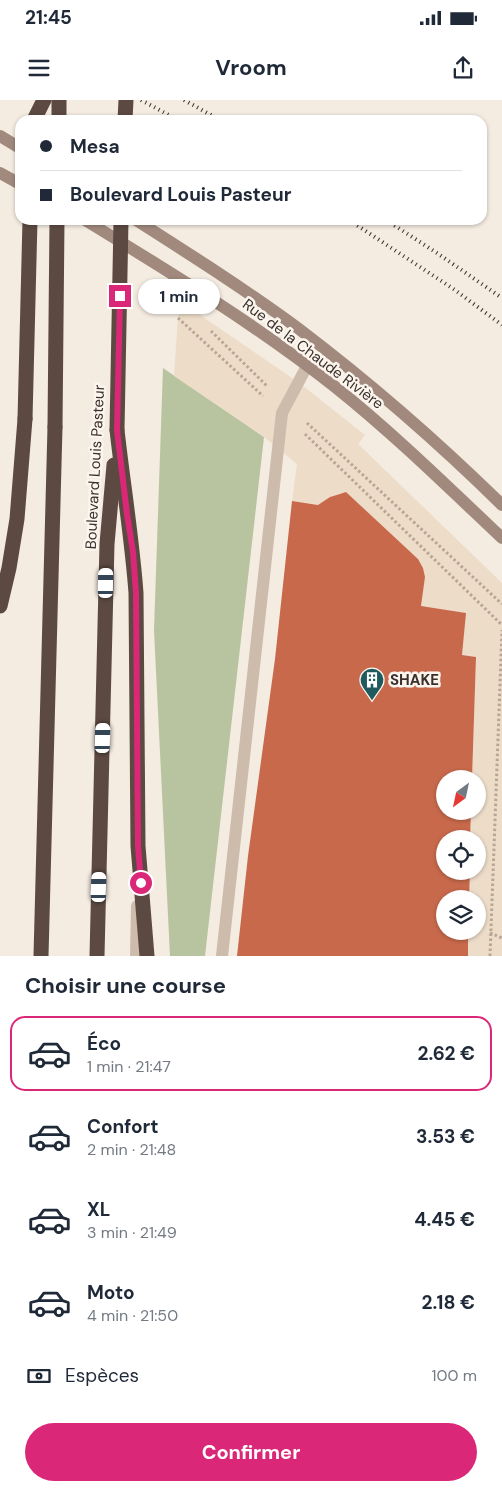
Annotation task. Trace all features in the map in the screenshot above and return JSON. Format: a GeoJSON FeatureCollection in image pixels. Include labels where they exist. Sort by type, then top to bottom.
{"type":"FeatureCollection","features":[{"type":"Feature","properties":{"kind":"highway"},"geometry":{"type":"LineString","coordinates":[[36,115],[44,100]]}},
{"type":"Feature","properties":{"kind":"highway"},"geometry":{"type":"LineString","coordinates":[[59,100],[59,115]]}},
{"type":"Feature","properties":{"kind":"highway"},"geometry":{"type":"LineString","coordinates":[[125,115],[126,100]]}},
{"type":"Feature","properties":{"kind":"highway"},"geometry":{"type":"LineString","coordinates":[[0,606],[9,568],[16,519],[25,419],[30,225]]}},
{"type":"Feature","properties":{"kind":"highway"},"geometry":{"type":"LineString","coordinates":[[41,956],[57,225]]}},
{"type":"Feature","properties":{"kind":"highway","name":"Boulevard Louis Pasteur"},"geometry":{"type":"LineString","coordinates":[[97,956],[108,544],[117,430],[121,225]]}},
{"type":"Feature","properties":{"kind":"highway"},"geometry":{"type":"LineString","coordinates":[[117,430],[133,552],[136,593],[138,846],[147,956]]}},
{"type":"Feature","properties":{"kind":"street"},"geometry":{"type":"LineString","coordinates":[[0,136],[15,145]]}},
{"type":"Feature","properties":{"kind":"street"},"geometry":{"type":"LineString","coordinates":[[0,173],[15,181]]}},
{"type":"Feature","properties":{"kind":"street","name":"Rue de la Chaude Rivière"},"geometry":{"type":"LineString","coordinates":[[93,225],[243,320],[341,392],[399,441],[502,538]]}},
{"type":"Feature","properties":{"kind":"street","name":"Rue de la Chaude Rivière"},"geometry":{"type":"LineString","coordinates":[[144,225],[247,293],[306,335],[418,426],[502,505]]}},
{"type":"Feature","properties":{"kind":"lane"},"geometry":{"type":"LineString","coordinates":[[222,956],[282,413],[307,366]]}},
{"type":"Feature","properties":{"kind":"lane"},"geometry":{"type":"LineString","coordinates":[[136,956],[138,846]]}},
{"type":"Feature","properties":{"kind":"path"},"geometry":{"type":"LineString","coordinates":[[178,318],[322,450],[502,625]]}},
{"type":"Feature","properties":{"kind":"path"},"geometry":{"type":"LineString","coordinates":[[490,956],[502,630]]}},
{"type":"Feature","properties":{"kind":"path"},"geometry":{"type":"LineString","coordinates":[[490,933],[502,938]]}},
{"type":"Feature","properties":{"kind":"green space"},"geometry":{"type":"Polygon","coordinates":[[[163,368],[264,437],[205,956],[170,956],[154,630],[163,368]]]}},
{"type":"Feature","properties":{"kind":"shaded area"},"geometry":{"type":"Polygon","coordinates":[[[181,302],[298,382],[365,435],[358,444],[502,583],[502,956],[467,956],[468,940],[486,940],[486,890],[469,890],[470,880],[486,880],[486,830],[470,830],[471,820],[486,820],[486,770],[472,770],[476,657],[462,655],[465,613],[421,606],[425,577],[418,559],[347,493],[340,493],[330,497],[321,505],[292,501],[297,464],[264,437],[174,376],[181,302]]]}},
{"type":"Feature","properties":{"kind":"building","name":"SHAKE"},"geometry":{"type":"Polygon","coordinates":[[[346,492],[418,559],[425,577],[421,606],[466,613],[462,655],[476,657],[472,770],[436,770],[436,820],[471,820],[470,830],[436,830],[436,880],[470,880],[469,890],[436,890],[436,940],[468,940],[468,956],[237,956],[248,856],[275,659],[292,501],[318,505],[330,497],[346,492]]]}},
{"type":"Feature","properties":{"kind":"railway"},"geometry":{"type":"LineString","coordinates":[[141,100],[169,115]]}},
{"type":"Feature","properties":{"kind":"railway"},"geometry":{"type":"LineString","coordinates":[[184,100],[211,115]]}},
{"type":"Feature","properties":{"kind":"railway"},"geometry":{"type":"LineString","coordinates":[[357,225],[455,290],[502,325]]}},
{"type":"Feature","properties":{"kind":"railway"},"geometry":{"type":"LineString","coordinates":[[394,225],[502,298]]}},
{"type":"Feature","properties":{"kind":"place","name":"SHAKE"},"geometry":{"type":"Point","coordinates":[372,701]}},
{"type":"Feature","properties":{"kind":"route"},"geometry":{"type":"LineString","coordinates":[[120,296],[117,430],[133,552],[136,593],[138,846],[141,883]]}}]}
